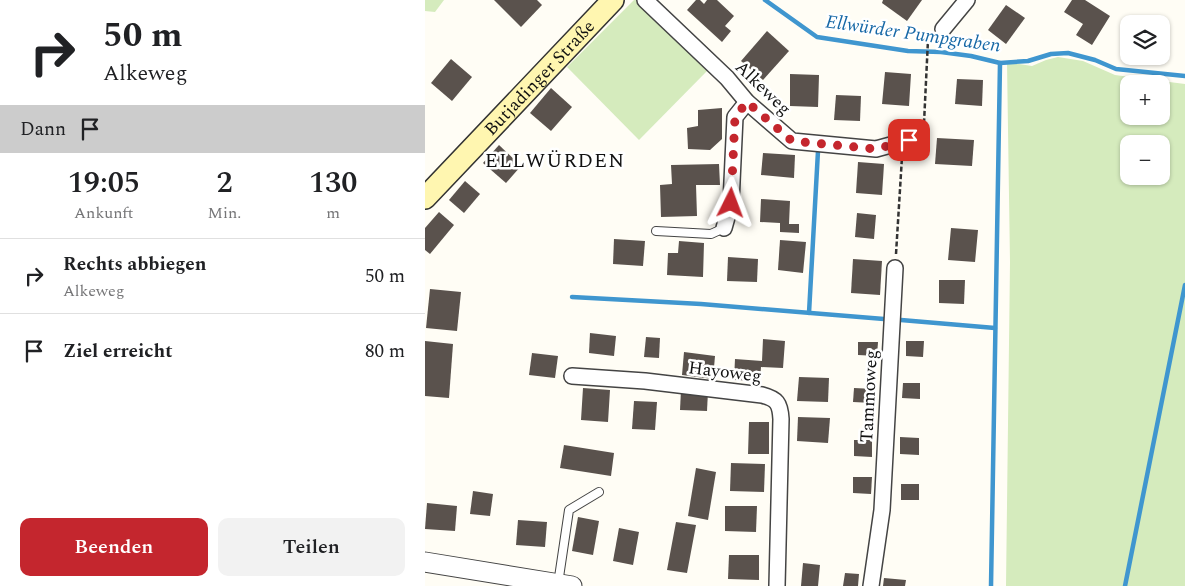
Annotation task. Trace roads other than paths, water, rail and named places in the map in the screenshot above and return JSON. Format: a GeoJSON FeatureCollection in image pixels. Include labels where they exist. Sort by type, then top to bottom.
{"type":"FeatureCollection","features":[{"type":"Feature","properties":{"kind":"main road","name":"Butjadinger Straße"},"geometry":{"type":"LineString","coordinates":[[425,198],[613,0]]}},
{"type":"Feature","properties":{"kind":"street","name":"Alkeweg"},"geometry":{"type":"LineString","coordinates":[[645,0],[727,78],[747,102],[792,141],[876,149],[909,140]]}},
{"type":"Feature","properties":{"kind":"street"},"geometry":{"type":"LineString","coordinates":[[943,29],[967,0]]}},
{"type":"Feature","properties":{"kind":"street"},"geometry":{"type":"LineString","coordinates":[[724,228],[731,203],[735,117],[747,102]]}},
{"type":"Feature","properties":{"kind":"street","name":"Tammoweg"},"geometry":{"type":"LineString","coordinates":[[871,586],[882,510],[895,268]]}},
{"type":"Feature","properties":{"kind":"street","name":"Hayoweg"},"geometry":{"type":"LineString","coordinates":[[571,376],[645,381],[762,395],[777,401],[781,418],[777,586]]}},
{"type":"Feature","properties":{"kind":"street"},"geometry":{"type":"LineString","coordinates":[[425,562],[565,585]]}},
{"type":"Feature","properties":{"kind":"lane"},"geometry":{"type":"LineString","coordinates":[[656,231],[711,234],[724,228]]}},
{"type":"Feature","properties":{"kind":"lane"},"geometry":{"type":"LineString","coordinates":[[565,585],[569,510],[599,492]]}},
{"type":"Feature","properties":{"kind":"waterway","name":"Ellwürder Pumpgraben"},"geometry":{"type":"LineString","coordinates":[[765,0],[817,37],[908,51],[941,52],[971,56],[1000,63],[1028,61],[1051,54],[1068,53],[1095,60],[1116,69],[1185,76]]}},
{"type":"Feature","properties":{"kind":"waterway"},"geometry":{"type":"LineString","coordinates":[[991,586],[1000,63]]}},
{"type":"Feature","properties":{"kind":"waterway"},"geometry":{"type":"LineString","coordinates":[[809,313],[818,151]]}},
{"type":"Feature","properties":{"kind":"waterway"},"geometry":{"type":"LineString","coordinates":[[1125,586],[1185,285]]}},
{"type":"Feature","properties":{"kind":"waterway"},"geometry":{"type":"LineString","coordinates":[[572,297],[701,304],[884,319]]}},
{"type":"Feature","properties":{"kind":"waterway"},"geometry":{"type":"LineString","coordinates":[[901,320],[995,328]]}},
{"type":"Feature","properties":{"kind":"district","name":"ELLWÜRDEN"},"geometry":{"type":"Point","coordinates":[555,161]}}]}
